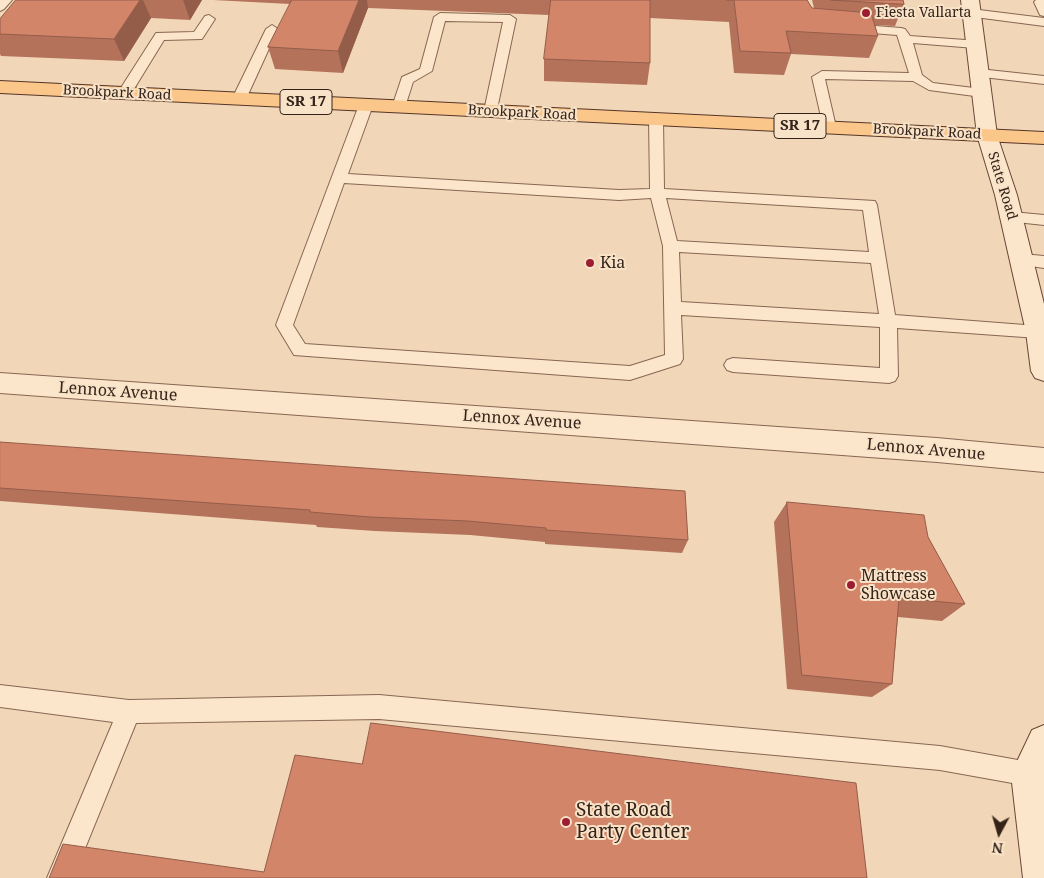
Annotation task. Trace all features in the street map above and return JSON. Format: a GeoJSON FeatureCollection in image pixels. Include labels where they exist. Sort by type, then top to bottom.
{"type":"FeatureCollection","features":[{"type":"Feature","properties":{"kind":"main road","name":"Brookpark Road"},"geometry":{"type":"LineString","coordinates":[[0,87],[1044,138]]}},
{"type":"Feature","properties":{"kind":"street","name":"State Road"},"geometry":{"type":"LineString","coordinates":[[971,6],[987,135],[1012,218],[1033,261],[1038,332],[1044,371]]}},
{"type":"Feature","properties":{"kind":"street","name":"Lennox Avenue"},"geometry":{"type":"LineString","coordinates":[[0,383],[898,447],[1044,460]]}},
{"type":"Feature","properties":{"kind":"street"},"geometry":{"type":"LineString","coordinates":[[1036,758],[1042,878]]}},
{"type":"Feature","properties":{"kind":"lane"},"geometry":{"type":"LineString","coordinates":[[0,7],[6,0]]}},
{"type":"Feature","properties":{"kind":"lane"},"geometry":{"type":"LineString","coordinates":[[971,6],[1044,22]]}},
{"type":"Feature","properties":{"kind":"lane"},"geometry":{"type":"LineString","coordinates":[[399,106],[407,80],[426,71],[440,17],[510,19],[491,111]]}},
{"type":"Feature","properties":{"kind":"lane"},"geometry":{"type":"LineString","coordinates":[[124,94],[160,36],[198,36],[209,19]]}},
{"type":"Feature","properties":{"kind":"lane"},"geometry":{"type":"LineString","coordinates":[[839,27],[895,30],[901,32],[906,39],[916,77]]}},
{"type":"Feature","properties":{"kind":"lane"},"geometry":{"type":"LineString","coordinates":[[239,99],[272,29]]}},
{"type":"Feature","properties":{"kind":"lane"},"geometry":{"type":"LineString","coordinates":[[906,39],[975,44]]}},
{"type":"Feature","properties":{"kind":"lane"},"geometry":{"type":"LineString","coordinates":[[979,73],[1044,80]]}},
{"type":"Feature","properties":{"kind":"lane"},"geometry":{"type":"LineString","coordinates":[[829,128],[818,77],[822,75],[916,77],[928,86],[982,93]]}},
{"type":"Feature","properties":{"kind":"lane"},"geometry":{"type":"LineString","coordinates":[[366,105],[284,325],[300,350],[630,373],[674,359],[671,246],[657,193],[656,119]]}},
{"type":"Feature","properties":{"kind":"lane"},"geometry":{"type":"LineString","coordinates":[[339,178],[619,194],[657,193],[870,205],[888,321],[889,376],[733,365]]}},
{"type":"Feature","properties":{"kind":"lane"},"geometry":{"type":"LineString","coordinates":[[1012,218],[1044,220]]}},
{"type":"Feature","properties":{"kind":"lane"},"geometry":{"type":"LineString","coordinates":[[671,246],[878,258]]}},
{"type":"Feature","properties":{"kind":"lane"},"geometry":{"type":"LineString","coordinates":[[673,308],[1038,332]]}},
{"type":"Feature","properties":{"kind":"lane"},"geometry":{"type":"LineString","coordinates":[[0,696],[130,712],[379,706],[940,758],[1036,758]]}},
{"type":"Feature","properties":{"kind":"lane"},"geometry":{"type":"LineString","coordinates":[[60,878],[130,712]]}},
{"type":"Feature","properties":{"kind":"building"},"geometry":{"type":"Polygon","coordinates":[[[16,0],[140,0],[114,39],[0,34],[0,19],[16,0]]]}},
{"type":"Feature","properties":{"kind":"building"},"geometry":{"type":"Polygon","coordinates":[[[292,0],[359,0],[338,51],[268,47],[292,0]]]}},
{"type":"Feature","properties":{"kind":"building"},"geometry":{"type":"Polygon","coordinates":[[[551,0],[650,0],[650,63],[544,59],[551,0]]]}},
{"type":"Feature","properties":{"kind":"building"},"geometry":{"type":"Polygon","coordinates":[[[734,0],[807,0],[812,8],[871,13],[878,36],[786,31],[791,53],[740,51],[734,0]]]}},
{"type":"Feature","properties":{"kind":"building"},"geometry":{"type":"Polygon","coordinates":[[[831,0],[903,0],[904,4],[831,0]]]}},
{"type":"Feature","properties":{"kind":"building"},"geometry":{"type":"Polygon","coordinates":[[[0,442],[685,491],[688,540],[546,530],[546,528],[468,521],[370,517],[310,512],[310,510],[0,488],[0,442]]]}},
{"type":"Feature","properties":{"kind":"building","name":"Mattress Showcase"},"geometry":{"type":"Polygon","coordinates":[[[787,502],[924,515],[928,537],[965,604],[899,598],[892,684],[802,675],[787,502]]]}},
{"type":"Feature","properties":{"kind":"building","name":"State Road Party Center"},"geometry":{"type":"Polygon","coordinates":[[[371,723],[856,783],[867,878],[49,878],[63,844],[264,872],[295,755],[362,764],[371,723]]]}},
{"type":"Feature","properties":{"kind":"place","name":"Fiesta Vallarta"},"geometry":{"type":"Point","coordinates":[866,13]}},
{"type":"Feature","properties":{"kind":"place","name":"Kia"},"geometry":{"type":"Point","coordinates":[590,263]}},
{"type":"Feature","properties":{"kind":"place","name":"Mattress Showcase"},"geometry":{"type":"Point","coordinates":[851,585]}},
{"type":"Feature","properties":{"kind":"place","name":"State Road Party Center"},"geometry":{"type":"Point","coordinates":[566,822]}}]}
